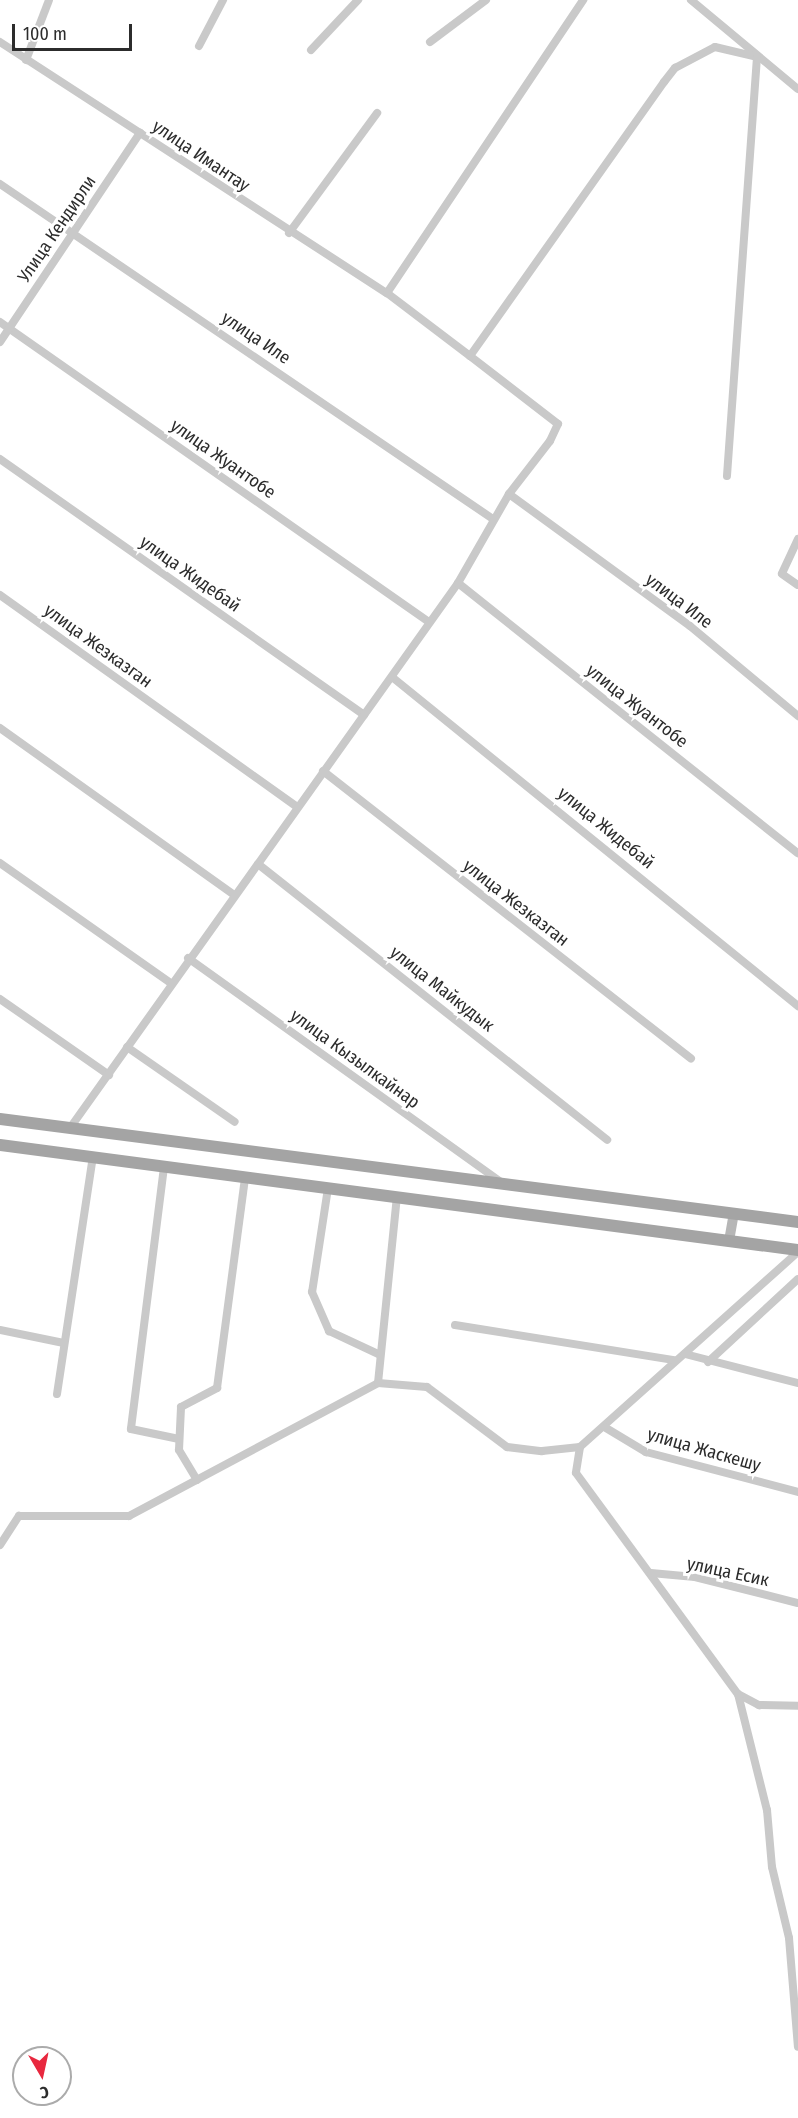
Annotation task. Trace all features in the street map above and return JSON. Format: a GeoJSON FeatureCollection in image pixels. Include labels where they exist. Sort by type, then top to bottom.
{"type":"FeatureCollection","features":[{"type":"Feature","properties":{"kind":"main road"},"geometry":{"type":"LineString","coordinates":[[0,1119],[798,1222]]}},
{"type":"Feature","properties":{"kind":"main road"},"geometry":{"type":"LineString","coordinates":[[0,1145],[798,1251]]}},
{"type":"Feature","properties":{"kind":"main road"},"geometry":{"type":"LineString","coordinates":[[729,1241],[734,1214]]}},
{"type":"Feature","properties":{"kind":"street"},"geometry":{"type":"LineString","coordinates":[[26,60],[49,0]]}},
{"type":"Feature","properties":{"kind":"street"},"geometry":{"type":"LineString","coordinates":[[199,46],[223,0]]}},
{"type":"Feature","properties":{"kind":"street"},"geometry":{"type":"LineString","coordinates":[[311,50],[358,0]]}},
{"type":"Feature","properties":{"kind":"street"},"geometry":{"type":"LineString","coordinates":[[430,42],[486,0]]}},
{"type":"Feature","properties":{"kind":"street"},"geometry":{"type":"LineString","coordinates":[[387,293],[583,0]]}},
{"type":"Feature","properties":{"kind":"street"},"geometry":{"type":"LineString","coordinates":[[691,0],[798,89]]}},
{"type":"Feature","properties":{"kind":"street","name":"улица Имантау"},"geometry":{"type":"LineString","coordinates":[[0,42],[289,233],[387,293],[558,424],[509,494]]}},
{"type":"Feature","properties":{"kind":"street"},"geometry":{"type":"LineString","coordinates":[[470,356],[675,68],[715,47],[757,57]]}},
{"type":"Feature","properties":{"kind":"street"},"geometry":{"type":"LineString","coordinates":[[727,476],[757,57]]}},
{"type":"Feature","properties":{"kind":"street"},"geometry":{"type":"LineString","coordinates":[[289,233],[377,113]]}},
{"type":"Feature","properties":{"kind":"street","name":"Улица Кендирли"},"geometry":{"type":"LineString","coordinates":[[0,342],[71,232],[140,133]]}},
{"type":"Feature","properties":{"kind":"street","name":"улица Иле"},"geometry":{"type":"LineString","coordinates":[[0,184],[493,519]]}},
{"type":"Feature","properties":{"kind":"street","name":"улица Жуантобе"},"geometry":{"type":"LineString","coordinates":[[0,322],[429,622]]}},
{"type":"Feature","properties":{"kind":"street","name":"улица Жидебай"},"geometry":{"type":"LineString","coordinates":[[0,459],[364,714]]}},
{"type":"Feature","properties":{"kind":"street"},"geometry":{"type":"LineString","coordinates":[[70,1128],[233,894],[258,864],[296,806],[392,677],[458,583],[509,494]]}},
{"type":"Feature","properties":{"kind":"street","name":"улица Иле"},"geometry":{"type":"LineString","coordinates":[[509,494],[690,627],[798,716]]}},
{"type":"Feature","properties":{"kind":"street"},"geometry":{"type":"LineString","coordinates":[[798,539],[782,574],[798,585]]}},
{"type":"Feature","properties":{"kind":"street","name":"улица Жуантобе"},"geometry":{"type":"LineString","coordinates":[[458,583],[798,853]]}},
{"type":"Feature","properties":{"kind":"street","name":"улица Жезказган"},"geometry":{"type":"LineString","coordinates":[[0,595],[296,806]]}},
{"type":"Feature","properties":{"kind":"street","name":"улица Жидебай"},"geometry":{"type":"LineString","coordinates":[[392,677],[798,1006]]}},
{"type":"Feature","properties":{"kind":"street"},"geometry":{"type":"LineString","coordinates":[[0,728],[233,894]]}},
{"type":"Feature","properties":{"kind":"street","name":"улица Жезказган"},"geometry":{"type":"LineString","coordinates":[[323,771],[691,1058]]}},
{"type":"Feature","properties":{"kind":"street"},"geometry":{"type":"LineString","coordinates":[[0,863],[171,983]]}},
{"type":"Feature","properties":{"kind":"street","name":"улица Майкудык"},"geometry":{"type":"LineString","coordinates":[[258,864],[607,1140]]}},
{"type":"Feature","properties":{"kind":"street","name":"улица Кызылкайнар"},"geometry":{"type":"LineString","coordinates":[[188,958],[504,1184]]}},
{"type":"Feature","properties":{"kind":"street"},"geometry":{"type":"LineString","coordinates":[[0,999],[109,1074]]}},
{"type":"Feature","properties":{"kind":"street"},"geometry":{"type":"LineString","coordinates":[[128,1047],[235,1122]]}},
{"type":"Feature","properties":{"kind":"street"},"geometry":{"type":"LineString","coordinates":[[57,1394],[93,1157]]}},
{"type":"Feature","properties":{"kind":"street"},"geometry":{"type":"LineString","coordinates":[[164,1167],[131,1429],[178,1439]]}},
{"type":"Feature","properties":{"kind":"street"},"geometry":{"type":"LineString","coordinates":[[196,1480],[178,1439],[181,1407],[217,1388],[245,1177]]}},
{"type":"Feature","properties":{"kind":"street"},"geometry":{"type":"LineString","coordinates":[[328,1188],[312,1292],[329,1331],[378,1354]]}},
{"type":"Feature","properties":{"kind":"street"},"geometry":{"type":"LineString","coordinates":[[378,1383],[378,1354],[397,1197]]}},
{"type":"Feature","properties":{"kind":"street"},"geometry":{"type":"LineString","coordinates":[[0,1545],[18,1516],[129,1516],[378,1383],[427,1387],[507,1447],[542,1451],[580,1447],[606,1428],[674,1360],[685,1354],[798,1251]]}},
{"type":"Feature","properties":{"kind":"street"},"geometry":{"type":"LineString","coordinates":[[708,1362],[798,1279]]}},
{"type":"Feature","properties":{"kind":"street"},"geometry":{"type":"LineString","coordinates":[[455,1325],[674,1360]]}},
{"type":"Feature","properties":{"kind":"street"},"geometry":{"type":"LineString","coordinates":[[0,1330],[64,1343]]}},
{"type":"Feature","properties":{"kind":"street"},"geometry":{"type":"LineString","coordinates":[[685,1354],[708,1362],[798,1383]]}},
{"type":"Feature","properties":{"kind":"street","name":"улица Жаскешу"},"geometry":{"type":"LineString","coordinates":[[606,1428],[646,1452],[798,1492]]}},
{"type":"Feature","properties":{"kind":"street"},"geometry":{"type":"LineString","coordinates":[[580,1447],[576,1473],[738,1694],[767,1810],[772,1867],[789,1938],[798,2047]]}},
{"type":"Feature","properties":{"kind":"street","name":"улица Есик"},"geometry":{"type":"LineString","coordinates":[[651,1573],[694,1578],[798,1603]]}},
{"type":"Feature","properties":{"kind":"street"},"geometry":{"type":"LineString","coordinates":[[738,1694],[759,1705],[798,1706]]}}]}
